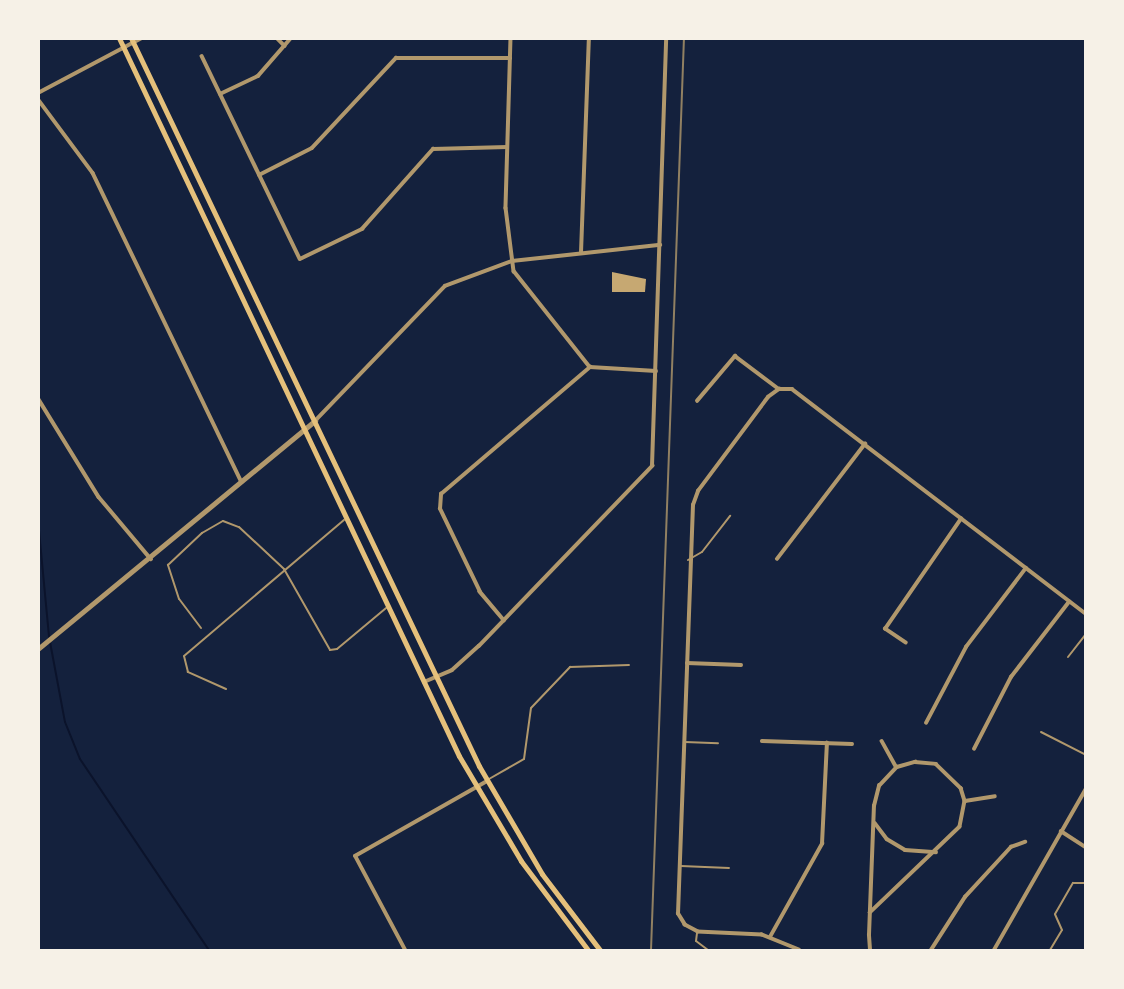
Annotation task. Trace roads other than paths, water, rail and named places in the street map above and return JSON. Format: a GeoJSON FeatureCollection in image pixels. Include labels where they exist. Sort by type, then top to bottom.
{"type":"FeatureCollection","features":[{"type":"Feature","properties":{"kind":"main road"},"geometry":{"type":"LineString","coordinates":[[119,38],[476,787],[526,868],[588,950]]}},
{"type":"Feature","properties":{"kind":"main road"},"geometry":{"type":"LineString","coordinates":[[133,41],[486,781],[542,874],[600,950]]}},
{"type":"Feature","properties":{"kind":"street"},"geometry":{"type":"LineString","coordinates":[[38,93],[142,38]]}},
{"type":"Feature","properties":{"kind":"street"},"geometry":{"type":"LineString","coordinates":[[277,38],[285,46]]}},
{"type":"Feature","properties":{"kind":"street"},"geometry":{"type":"LineString","coordinates":[[220,94],[258,76],[291,38]]}},
{"type":"Feature","properties":{"kind":"street"},"geometry":{"type":"LineString","coordinates":[[511,38],[506,208],[512,261],[518,279],[590,367]]}},
{"type":"Feature","properties":{"kind":"street"},"geometry":{"type":"LineString","coordinates":[[581,253],[589,38]]}},
{"type":"Feature","properties":{"kind":"street"},"geometry":{"type":"LineString","coordinates":[[424,682],[458,666],[649,471],[653,460],[666,38]]}},
{"type":"Feature","properties":{"kind":"street"},"geometry":{"type":"LineString","coordinates":[[202,56],[300,259],[367,224],[433,149],[507,147]]}},
{"type":"Feature","properties":{"kind":"street"},"geometry":{"type":"LineString","coordinates":[[259,175],[314,146],[397,58],[510,58]]}},
{"type":"Feature","properties":{"kind":"street"},"geometry":{"type":"LineString","coordinates":[[38,99],[93,173],[242,482]]}},
{"type":"Feature","properties":{"kind":"street"},"geometry":{"type":"LineString","coordinates":[[39,649],[315,421],[435,293],[460,279],[512,261],[660,245]]}},
{"type":"Feature","properties":{"kind":"street"},"geometry":{"type":"LineString","coordinates":[[696,401],[735,356],[779,388],[792,389],[1086,614]]}},
{"type":"Feature","properties":{"kind":"street"},"geometry":{"type":"LineString","coordinates":[[504,621],[480,592],[440,509],[441,494],[590,367],[656,370]]}},
{"type":"Feature","properties":{"kind":"street"},"geometry":{"type":"LineString","coordinates":[[779,388],[698,491],[688,560],[678,914],[685,925],[698,932],[770,937],[799,950]]}},
{"type":"Feature","properties":{"kind":"street"},"geometry":{"type":"LineString","coordinates":[[38,398],[99,497],[151,559]]}},
{"type":"Feature","properties":{"kind":"street"},"geometry":{"type":"LineString","coordinates":[[777,559],[865,444]]}},
{"type":"Feature","properties":{"kind":"street"},"geometry":{"type":"LineString","coordinates":[[906,643],[885,629],[961,519]]}},
{"type":"Feature","properties":{"kind":"street"},"geometry":{"type":"LineString","coordinates":[[926,723],[966,647],[1026,568]]}},
{"type":"Feature","properties":{"kind":"street"},"geometry":{"type":"LineString","coordinates":[[974,749],[1011,677],[1069,601]]}},
{"type":"Feature","properties":{"kind":"street"},"geometry":{"type":"LineString","coordinates":[[687,663],[741,665]]}},
{"type":"Feature","properties":{"kind":"street"},"geometry":{"type":"LineString","coordinates":[[762,741],[852,744]]}},
{"type":"Feature","properties":{"kind":"street"},"geometry":{"type":"LineString","coordinates":[[882,741],[897,767]]}},
{"type":"Feature","properties":{"kind":"street"},"geometry":{"type":"LineString","coordinates":[[770,937],[822,844],[827,743]]}},
{"type":"Feature","properties":{"kind":"street"},"geometry":{"type":"LineString","coordinates":[[870,913],[960,827],[965,801],[953,776],[936,764],[915,762],[897,767],[879,786],[873,821],[870,913],[870,950]]}},
{"type":"Feature","properties":{"kind":"street"},"geometry":{"type":"LineString","coordinates":[[405,950],[355,856],[486,781]]}},
{"type":"Feature","properties":{"kind":"street"},"geometry":{"type":"LineString","coordinates":[[994,950],[1086,789]]}},
{"type":"Feature","properties":{"kind":"street"},"geometry":{"type":"LineString","coordinates":[[965,801],[995,796]]}},
{"type":"Feature","properties":{"kind":"street"},"geometry":{"type":"LineString","coordinates":[[873,821],[887,839],[905,850],[936,852]]}},
{"type":"Feature","properties":{"kind":"street"},"geometry":{"type":"LineString","coordinates":[[1061,831],[1086,847]]}},
{"type":"Feature","properties":{"kind":"street"},"geometry":{"type":"LineString","coordinates":[[931,950],[957,906],[1011,847],[1025,842]]}},
{"type":"Feature","properties":{"kind":"lane"},"geometry":{"type":"LineString","coordinates":[[688,560],[702,552],[730,516]]}},
{"type":"Feature","properties":{"kind":"lane"},"geometry":{"type":"LineString","coordinates":[[226,689],[188,672],[183,658],[347,517]]}},
{"type":"Feature","properties":{"kind":"lane"},"geometry":{"type":"LineString","coordinates":[[201,628],[179,599],[168,565],[202,533],[229,522],[284,569],[319,636],[332,650],[399,599]]}},
{"type":"Feature","properties":{"kind":"lane"},"geometry":{"type":"LineString","coordinates":[[1068,657],[1086,634]]}},
{"type":"Feature","properties":{"kind":"lane"},"geometry":{"type":"LineString","coordinates":[[486,781],[524,759],[531,708],[570,667],[629,665]]}},
{"type":"Feature","properties":{"kind":"lane"},"geometry":{"type":"LineString","coordinates":[[1041,732],[1086,755]]}},
{"type":"Feature","properties":{"kind":"lane"},"geometry":{"type":"LineString","coordinates":[[684,742],[718,743]]}},
{"type":"Feature","properties":{"kind":"lane"},"geometry":{"type":"LineString","coordinates":[[680,866],[729,868]]}},
{"type":"Feature","properties":{"kind":"lane"},"geometry":{"type":"LineString","coordinates":[[1050,950],[1062,930],[1055,914],[1073,883],[1086,883]]}},
{"type":"Feature","properties":{"kind":"lane"},"geometry":{"type":"LineString","coordinates":[[698,932],[696,941],[708,950]]}},
{"type":"Feature","properties":{"kind":"waterway"},"geometry":{"type":"LineString","coordinates":[[38,520],[49,637]]}},
{"type":"Feature","properties":{"kind":"waterway"},"geometry":{"type":"LineString","coordinates":[[50,642],[65,722],[80,759],[209,950]]}},
{"type":"Feature","properties":{"kind":"railway"},"geometry":{"type":"LineString","coordinates":[[651,950],[684,38]]}}]}
